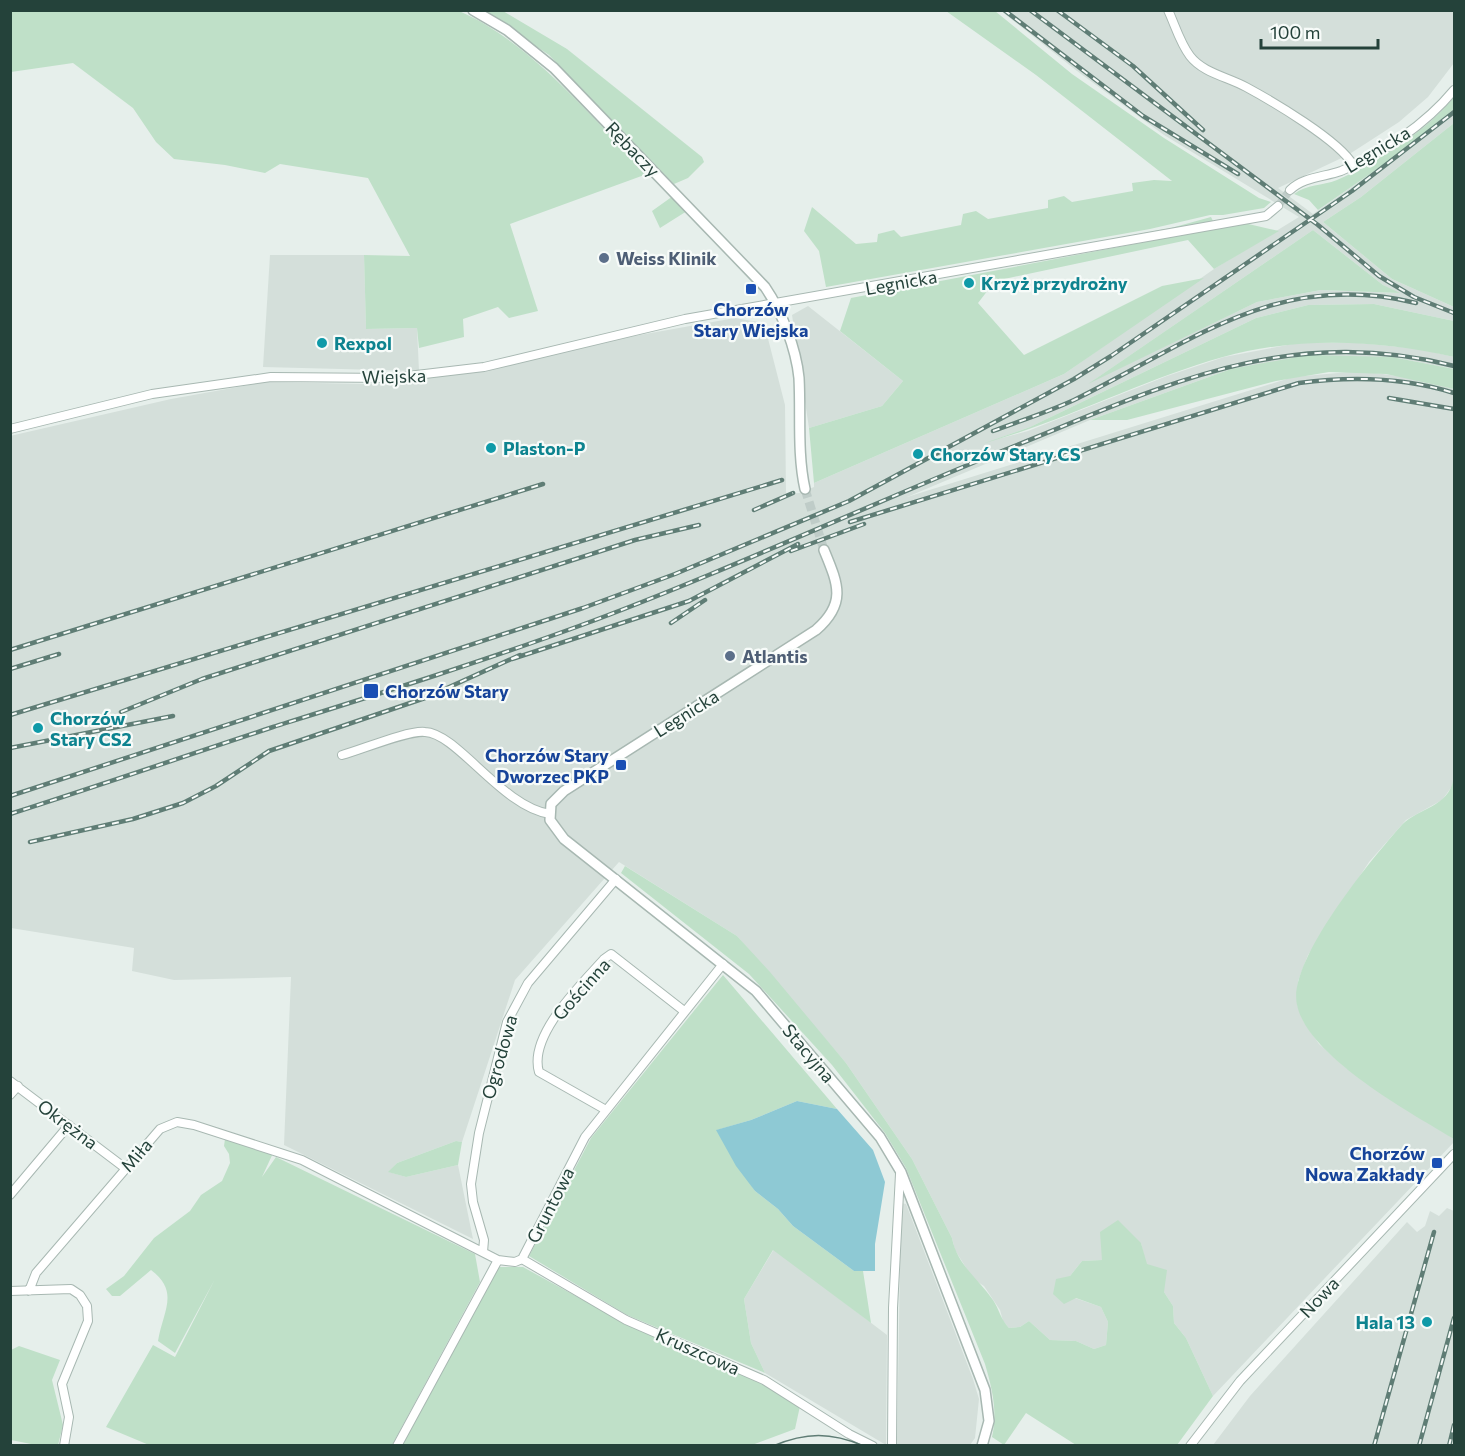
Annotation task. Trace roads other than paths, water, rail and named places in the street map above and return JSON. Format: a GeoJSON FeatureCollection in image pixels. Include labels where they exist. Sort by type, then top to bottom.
{"type":"FeatureCollection","features":[{"type":"Feature","properties":{"kind":"street","name":"Rębaczy"},"geometry":{"type":"LineString","coordinates":[[473,10],[507,30],[554,68],[757,278],[776,305]]}},
{"type":"Feature","properties":{"kind":"street"},"geometry":{"type":"LineString","coordinates":[[1168,10],[1190,57],[1199,65],[1245,86],[1289,113],[1344,152],[1353,165]]}},
{"type":"Feature","properties":{"kind":"street","name":"Legnicka"},"geometry":{"type":"LineString","coordinates":[[1290,190],[1298,183],[1326,176],[1353,165],[1419,124],[1455,90]]}},
{"type":"Feature","properties":{"kind":"street","name":"Legnicka"},"geometry":{"type":"LineString","coordinates":[[776,305],[1266,216],[1278,206]]}},
{"type":"Feature","properties":{"kind":"street","name":"Wiejska"},"geometry":{"type":"LineString","coordinates":[[10,429],[152,394],[271,377],[391,378],[484,367],[685,319],[776,305]]}},
{"type":"Feature","properties":{"kind":"street"},"geometry":{"type":"LineString","coordinates":[[776,305],[799,375],[801,465],[806,489]]}},
{"type":"Feature","properties":{"kind":"street","name":"Legnicka"},"geometry":{"type":"LineString","coordinates":[[550,814],[553,801],[564,791],[816,630],[828,620],[835,609],[838,592],[824,550]]}},
{"type":"Feature","properties":{"kind":"street"},"geometry":{"type":"LineString","coordinates":[[342,755],[426,731],[442,738],[520,803],[536,812],[550,814]]}},
{"type":"Feature","properties":{"kind":"street","name":"Stacyjna"},"geometry":{"type":"LineString","coordinates":[[550,814],[552,824],[558,833],[756,991],[880,1137],[901,1172],[985,1390],[989,1421],[982,1446]]}},
{"type":"Feature","properties":{"kind":"street","name":"Ogrodowa"},"geometry":{"type":"LineString","coordinates":[[483,1251],[484,1240],[473,1202],[471,1184],[479,1133],[507,1022],[528,983],[616,879]]}},
{"type":"Feature","properties":{"kind":"street","name":"Gościnna"},"geometry":{"type":"LineString","coordinates":[[606,1110],[538,1072],[537,1066],[543,1040],[552,1018],[611,954],[684,1011]]}},
{"type":"Feature","properties":{"kind":"street","name":"Gruntowa"},"geometry":{"type":"LineString","coordinates":[[498,1260],[515,1262],[522,1259],[582,1142],[723,963]]}},
{"type":"Feature","properties":{"kind":"street","name":"Okrężna"},"geometry":{"type":"LineString","coordinates":[[10,1081],[125,1168]]}},
{"type":"Feature","properties":{"kind":"street"},"geometry":{"type":"LineString","coordinates":[[10,1095],[18,1086]]}},
{"type":"Feature","properties":{"kind":"street","name":"Miła"},"geometry":{"type":"LineString","coordinates":[[28,1291],[36,1273],[125,1168],[160,1129],[171,1123],[185,1122],[302,1160],[483,1251]]}},
{"type":"Feature","properties":{"kind":"street"},"geometry":{"type":"LineString","coordinates":[[10,1195],[69,1125]]}},
{"type":"Feature","properties":{"kind":"street","name":"Nowa"},"geometry":{"type":"LineString","coordinates":[[1190,1446],[1240,1381],[1455,1154]]}},
{"type":"Feature","properties":{"kind":"street"},"geometry":{"type":"LineString","coordinates":[[892,1446],[893,1308],[901,1172]]}},
{"type":"Feature","properties":{"kind":"street"},"geometry":{"type":"LineString","coordinates":[[397,1446],[498,1260],[483,1251]]}},
{"type":"Feature","properties":{"kind":"street","name":"Kruszcowa"},"geometry":{"type":"LineString","coordinates":[[522,1259],[626,1320],[764,1380],[849,1434],[873,1446]]}},
{"type":"Feature","properties":{"kind":"street"},"geometry":{"type":"LineString","coordinates":[[10,1291],[71,1289],[80,1295],[88,1310],[88,1321],[62,1384],[69,1417],[64,1446]]}},
{"type":"Feature","properties":{"kind":"water"},"geometry":{"type":"Polygon","coordinates":[[[797,1101],[837,1109],[873,1150],[885,1182],[875,1244],[875,1271],[854,1271],[793,1226],[778,1209],[755,1191],[736,1166],[716,1130],[751,1120],[797,1101]]]}},
{"type":"Feature","properties":{"kind":"tunnel"},"geometry":{"type":"LineString","coordinates":[[1278,206],[1290,190]]}},
{"type":"Feature","properties":{"kind":"tunnel"},"geometry":{"type":"LineString","coordinates":[[805,489],[824,550]]}},
{"type":"Feature","properties":{"kind":"tram line"},"geometry":{"type":"LineString","coordinates":[[773,1446],[808,1436],[829,1436],[864,1446]]}},
{"type":"Feature","properties":{"kind":"railway"},"geometry":{"type":"LineString","coordinates":[[1004,10],[1143,116],[1238,174]]}},
{"type":"Feature","properties":{"kind":"railway"},"geometry":{"type":"LineString","coordinates":[[1030,10],[1318,225],[1379,276],[1414,297],[1454,313]]}},
{"type":"Feature","properties":{"kind":"railway"},"geometry":{"type":"LineString","coordinates":[[1057,10],[1133,66],[1203,130]]}},
{"type":"Feature","properties":{"kind":"railway"},"geometry":{"type":"LineString","coordinates":[[10,796],[583,608],[675,574],[849,501],[1074,379],[1111,356],[1352,191],[1454,112]]}},
{"type":"Feature","properties":{"kind":"railway"},"geometry":{"type":"LineString","coordinates":[[993,431],[1074,400],[1236,317],[1277,304],[1320,296],[1366,295],[1416,303]]}},
{"type":"Feature","properties":{"kind":"railway"},"geometry":{"type":"LineString","coordinates":[[10,814],[465,666],[579,626],[684,585],[1110,407],[1219,370],[1274,358],[1331,352],[1391,355],[1454,366]]}},
{"type":"Feature","properties":{"kind":"railway"},"geometry":{"type":"LineString","coordinates":[[850,522],[1299,383],[1338,379],[1377,379],[1416,384],[1454,393]]}},
{"type":"Feature","properties":{"kind":"railway"},"geometry":{"type":"LineString","coordinates":[[1389,398],[1454,409]]}},
{"type":"Feature","properties":{"kind":"railway"},"geometry":{"type":"LineString","coordinates":[[10,715],[782,480]]}},
{"type":"Feature","properties":{"kind":"railway"},"geometry":{"type":"LineString","coordinates":[[10,650],[543,484]]}},
{"type":"Feature","properties":{"kind":"railway"},"geometry":{"type":"LineString","coordinates":[[754,510],[793,493]]}},
{"type":"Feature","properties":{"kind":"railway"},"geometry":{"type":"LineString","coordinates":[[791,551],[864,524]]}},
{"type":"Feature","properties":{"kind":"railway"},"geometry":{"type":"LineString","coordinates":[[121,712],[202,679],[635,540],[699,525]]}},
{"type":"Feature","properties":{"kind":"railway"},"geometry":{"type":"LineString","coordinates":[[512,659],[689,601],[798,544]]}},
{"type":"Feature","properties":{"kind":"railway"},"geometry":{"type":"LineString","coordinates":[[671,623],[705,600]]}},
{"type":"Feature","properties":{"kind":"railway"},"geometry":{"type":"LineString","coordinates":[[10,669],[59,654]]}},
{"type":"Feature","properties":{"kind":"railway"},"geometry":{"type":"LineString","coordinates":[[30,842],[133,819],[183,803],[216,786],[269,751],[425,698],[520,655]]}},
{"type":"Feature","properties":{"kind":"railway"},"geometry":{"type":"LineString","coordinates":[[10,748],[173,716]]}},
{"type":"Feature","properties":{"kind":"railway"},"geometry":{"type":"LineString","coordinates":[[1374,1446],[1434,1232]]}},
{"type":"Feature","properties":{"kind":"railway"},"geometry":{"type":"LineString","coordinates":[[1419,1446],[1454,1318]]}},
{"type":"Feature","properties":{"kind":"railway"},"geometry":{"type":"LineString","coordinates":[[1449,1446],[1454,1425]]}},
{"type":"Feature","properties":{"kind":"place","name":"Weiss Klinik"},"geometry":{"type":"Point","coordinates":[604,258]}},
{"type":"Feature","properties":{"kind":"place","name":"Krzyż przydrożny"},"geometry":{"type":"Point","coordinates":[969,283]}},
{"type":"Feature","properties":{"kind":"place","name":"Chorzów Stary Wiejska"},"geometry":{"type":"Point","coordinates":[751,289]}},
{"type":"Feature","properties":{"kind":"place","name":"Rexpol"},"geometry":{"type":"Point","coordinates":[322,343]}},
{"type":"Feature","properties":{"kind":"place","name":"Plaston-P"},"geometry":{"type":"Point","coordinates":[491,448]}},
{"type":"Feature","properties":{"kind":"place","name":"Chorzów Stary CS"},"geometry":{"type":"Point","coordinates":[918,454]}},
{"type":"Feature","properties":{"kind":"place","name":"Atlantis"},"geometry":{"type":"Point","coordinates":[730,656]}},
{"type":"Feature","properties":{"kind":"place","name":"Chorzów Stary"},"geometry":{"type":"Point","coordinates":[371,691]}},
{"type":"Feature","properties":{"kind":"place","name":"Chorzów Stary CS2"},"geometry":{"type":"Point","coordinates":[38,728]}},
{"type":"Feature","properties":{"kind":"place","name":"Chorzów Stary Dworzec PKP"},"geometry":{"type":"Point","coordinates":[621,765]}},
{"type":"Feature","properties":{"kind":"place","name":"Chorzów Nowa Zakłady"},"geometry":{"type":"Point","coordinates":[1437,1163]}},
{"type":"Feature","properties":{"kind":"place","name":"Hala 13"},"geometry":{"type":"Point","coordinates":[1427,1322]}}]}
